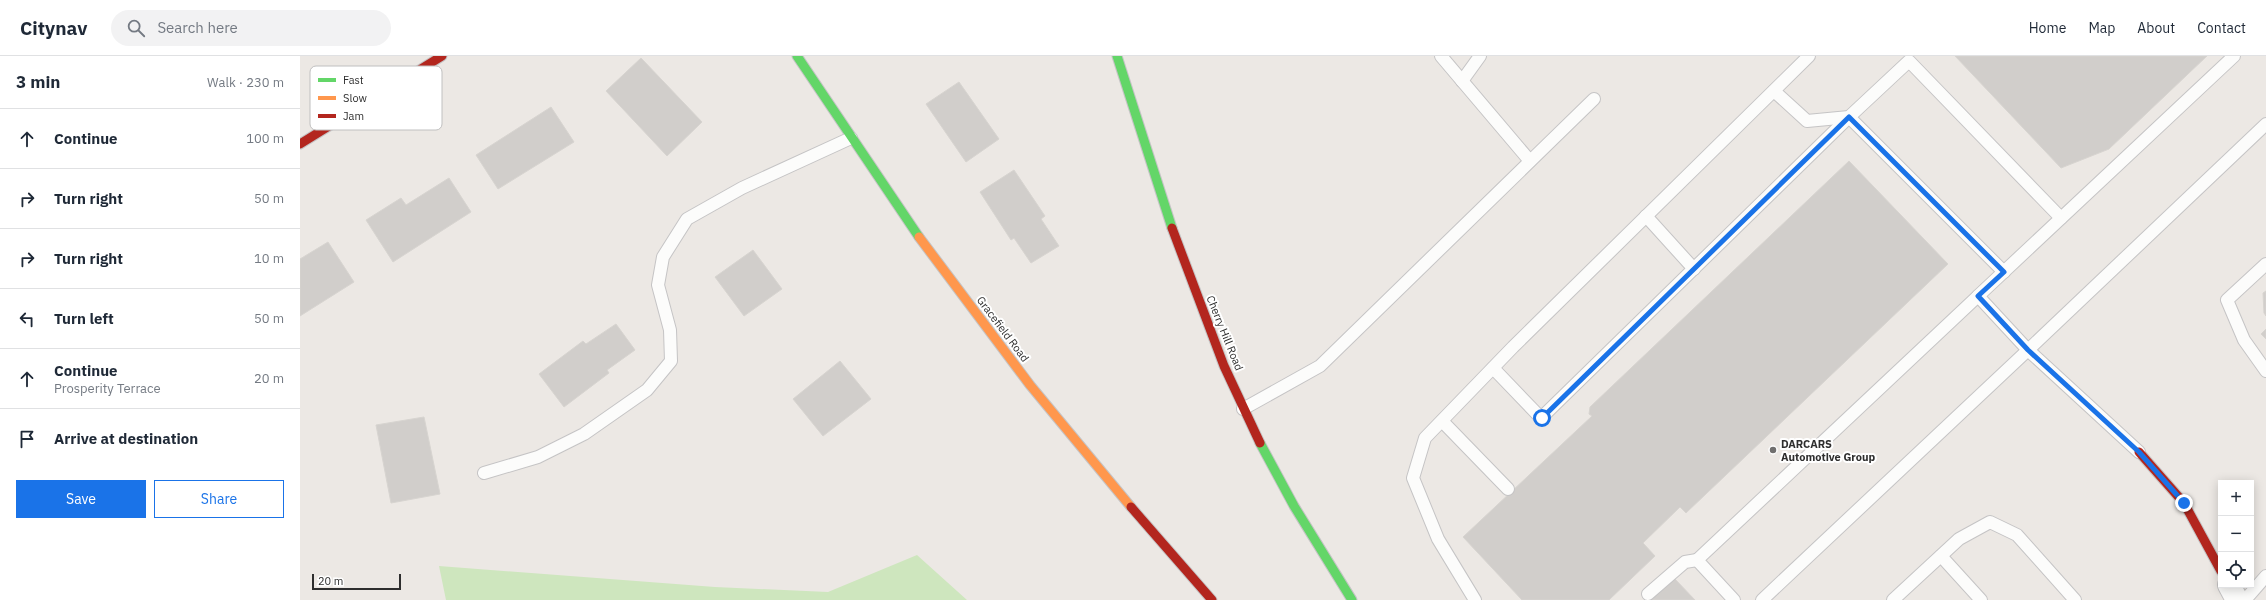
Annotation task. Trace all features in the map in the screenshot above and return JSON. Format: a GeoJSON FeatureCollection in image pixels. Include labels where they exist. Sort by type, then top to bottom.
{"type":"FeatureCollection","features":[{"type":"Feature","properties":{"kind":"street"},"geometry":{"type":"LineString","coordinates":[[426,66],[442,56]]}},
{"type":"Feature","properties":{"kind":"street","name":"Gracefield Road"},"geometry":{"type":"LineString","coordinates":[[797,56],[928,251],[1014,364],[1078,445],[1212,600]]}},
{"type":"Feature","properties":{"kind":"street","name":"Cherry Hill Road"},"geometry":{"type":"LineString","coordinates":[[1117,56],[1158,188],[1197,296],[1243,409],[1294,505],[1352,600]]}},
{"type":"Feature","properties":{"kind":"street"},"geometry":{"type":"LineString","coordinates":[[300,144],[323,130]]}},
{"type":"Feature","properties":{"kind":"street"},"geometry":{"type":"LineString","coordinates":[[2139,452],[2184,503],[2218,565]]}},
{"type":"Feature","properties":{"kind":"street"},"geometry":{"type":"LineString","coordinates":[[2231,588],[2237,600]]}},
{"type":"Feature","properties":{"kind":"lane"},"geometry":{"type":"LineString","coordinates":[[1440,56],[1530,161]]}},
{"type":"Feature","properties":{"kind":"lane"},"geometry":{"type":"LineString","coordinates":[[1462,81],[1480,56]]}},
{"type":"Feature","properties":{"kind":"lane"},"geometry":{"type":"LineString","coordinates":[[1475,600],[1438,539],[1412,478],[1425,438],[1493,368],[1809,56]]}},
{"type":"Feature","properties":{"kind":"lane"},"geometry":{"type":"LineString","coordinates":[[1648,594],[1685,562],[1697,560],[2234,56]]}},
{"type":"Feature","properties":{"kind":"lane"},"geometry":{"type":"LineString","coordinates":[[1493,368],[1542,418],[1849,117],[1909,61],[2061,218]]}},
{"type":"Feature","properties":{"kind":"lane"},"geometry":{"type":"LineString","coordinates":[[1774,91],[1807,121],[1849,117]]}},
{"type":"Feature","properties":{"kind":"lane"},"geometry":{"type":"LineString","coordinates":[[1243,409],[1320,366],[1594,99]]}},
{"type":"Feature","properties":{"kind":"lane"},"geometry":{"type":"LineString","coordinates":[[1849,117],[2004,272]]}},
{"type":"Feature","properties":{"kind":"lane"},"geometry":{"type":"LineString","coordinates":[[1762,600],[2266,124]]}},
{"type":"Feature","properties":{"kind":"lane"},"geometry":{"type":"LineString","coordinates":[[484,473],[538,456],[584,434],[647,390],[671,361],[670,330],[658,285],[662,257],[687,219],[742,188],[851,138]]}},
{"type":"Feature","properties":{"kind":"lane"},"geometry":{"type":"LineString","coordinates":[[1646,216],[1694,269]]}},
{"type":"Feature","properties":{"kind":"lane"},"geometry":{"type":"LineString","coordinates":[[2266,264],[2227,300],[2244,340],[2266,371]]}},
{"type":"Feature","properties":{"kind":"lane"},"geometry":{"type":"LineString","coordinates":[[1978,296],[2028,350],[2139,452]]}},
{"type":"Feature","properties":{"kind":"lane"},"geometry":{"type":"LineString","coordinates":[[1442,421],[1508,489]]}},
{"type":"Feature","properties":{"kind":"lane"},"geometry":{"type":"LineString","coordinates":[[1892,600],[1959,539],[1990,522],[2017,535],[2075,600]]}},
{"type":"Feature","properties":{"kind":"lane"},"geometry":{"type":"LineString","coordinates":[[1940,556],[1980,600]]}},
{"type":"Feature","properties":{"kind":"lane"},"geometry":{"type":"LineString","coordinates":[[1697,560],[1734,600]]}},
{"type":"Feature","properties":{"kind":"lane"},"geometry":{"type":"LineString","coordinates":[[2245,600],[2266,576]]}},
{"type":"Feature","properties":{"kind":"green space"},"geometry":{"type":"Polygon","coordinates":[[[917,555],[967,600],[446,600],[439,566],[715,587],[828,592],[917,555]]]}},
{"type":"Feature","properties":{"kind":"building"},"geometry":{"type":"Polygon","coordinates":[[[1955,56],[2207,56],[2109,149],[2061,168],[1955,56]]]}},
{"type":"Feature","properties":{"kind":"building"},"geometry":{"type":"Polygon","coordinates":[[[641,58],[702,122],[667,156],[606,91],[641,58]]]}},
{"type":"Feature","properties":{"kind":"building"},"geometry":{"type":"Polygon","coordinates":[[[959,82],[999,139],[966,162],[926,104],[959,82]]]}},
{"type":"Feature","properties":{"kind":"building"},"geometry":{"type":"Polygon","coordinates":[[[551,107],[574,142],[498,189],[476,155],[551,107]]]}},
{"type":"Feature","properties":{"kind":"building"},"geometry":{"type":"Polygon","coordinates":[[[1849,161],[1948,264],[1686,513],[1680,507],[1643,543],[1655,556],[1609,600],[1522,600],[1463,537],[1592,416],[1589,414],[1590,407],[1849,161]]]}},
{"type":"Feature","properties":{"kind":"building"},"geometry":{"type":"Polygon","coordinates":[[[1014,170],[1045,216],[1041,219],[1059,246],[1031,263],[1014,238],[1011,240],[980,192],[1014,170]]]}},
{"type":"Feature","properties":{"kind":"building"},"geometry":{"type":"Polygon","coordinates":[[[449,178],[471,212],[393,262],[366,220],[401,198],[406,205],[449,178]]]}},
{"type":"Feature","properties":{"kind":"building"},"geometry":{"type":"Polygon","coordinates":[[[328,242],[354,282],[300,316],[300,259],[328,242]]]}},
{"type":"Feature","properties":{"kind":"building"},"geometry":{"type":"Polygon","coordinates":[[[753,250],[782,289],[744,316],[715,277],[753,250]]]}},
{"type":"Feature","properties":{"kind":"building"},"geometry":{"type":"Polygon","coordinates":[[[2266,291],[2266,316],[2264,313],[2263,293],[2266,291]]]}},
{"type":"Feature","properties":{"kind":"building"},"geometry":{"type":"Polygon","coordinates":[[[616,324],[635,350],[607,370],[609,373],[564,407],[539,374],[583,341],[586,344],[616,324]]]}},
{"type":"Feature","properties":{"kind":"building"},"geometry":{"type":"Polygon","coordinates":[[[2266,329],[2266,339],[2261,334],[2266,329]]]}},
{"type":"Feature","properties":{"kind":"building"},"geometry":{"type":"Polygon","coordinates":[[[840,361],[871,399],[823,436],[793,399],[840,361]]]}},
{"type":"Feature","properties":{"kind":"building"},"geometry":{"type":"Polygon","coordinates":[[[424,417],[440,494],[391,503],[376,425],[424,417]]]}},
{"type":"Feature","properties":{"kind":"building"},"geometry":{"type":"Polygon","coordinates":[[[1674,578],[1695,600],[1651,600],[1674,578]]]}},
{"type":"Feature","properties":{"kind":"traffic: fast"},"geometry":{"type":"LineString","coordinates":[[797,56],[919,237]]}},
{"type":"Feature","properties":{"kind":"traffic: fast"},"geometry":{"type":"LineString","coordinates":[[1117,56],[1172,228]]}},
{"type":"Feature","properties":{"kind":"traffic: fast"},"geometry":{"type":"LineString","coordinates":[[1260,443],[1294,506],[1352,600]]}},
{"type":"Feature","properties":{"kind":"traffic: slow"},"geometry":{"type":"LineString","coordinates":[[919,237],[1030,385],[1131,507]]}},
{"type":"Feature","properties":{"kind":"traffic: jam"},"geometry":{"type":"LineString","coordinates":[[426,66],[442,56]]}},
{"type":"Feature","properties":{"kind":"traffic: jam"},"geometry":{"type":"LineString","coordinates":[[300,144],[323,130]]}},
{"type":"Feature","properties":{"kind":"traffic: jam"},"geometry":{"type":"LineString","coordinates":[[1172,228],[1224,366],[1260,443]]}},
{"type":"Feature","properties":{"kind":"traffic: jam"},"geometry":{"type":"LineString","coordinates":[[2139,452],[2184,503],[2218,565]]}},
{"type":"Feature","properties":{"kind":"traffic: jam"},"geometry":{"type":"LineString","coordinates":[[1131,507],[1212,600]]}},
{"type":"Feature","properties":{"kind":"place","name":"DARCARS Automotive Group"},"geometry":{"type":"Point","coordinates":[1773,450]}},
{"type":"Feature","properties":{"kind":"route"},"geometry":{"type":"LineString","coordinates":[[1542,418],[1849,117],[2004,272],[1978,296],[2028,350],[2139,452],[2184,503]]}}]}
